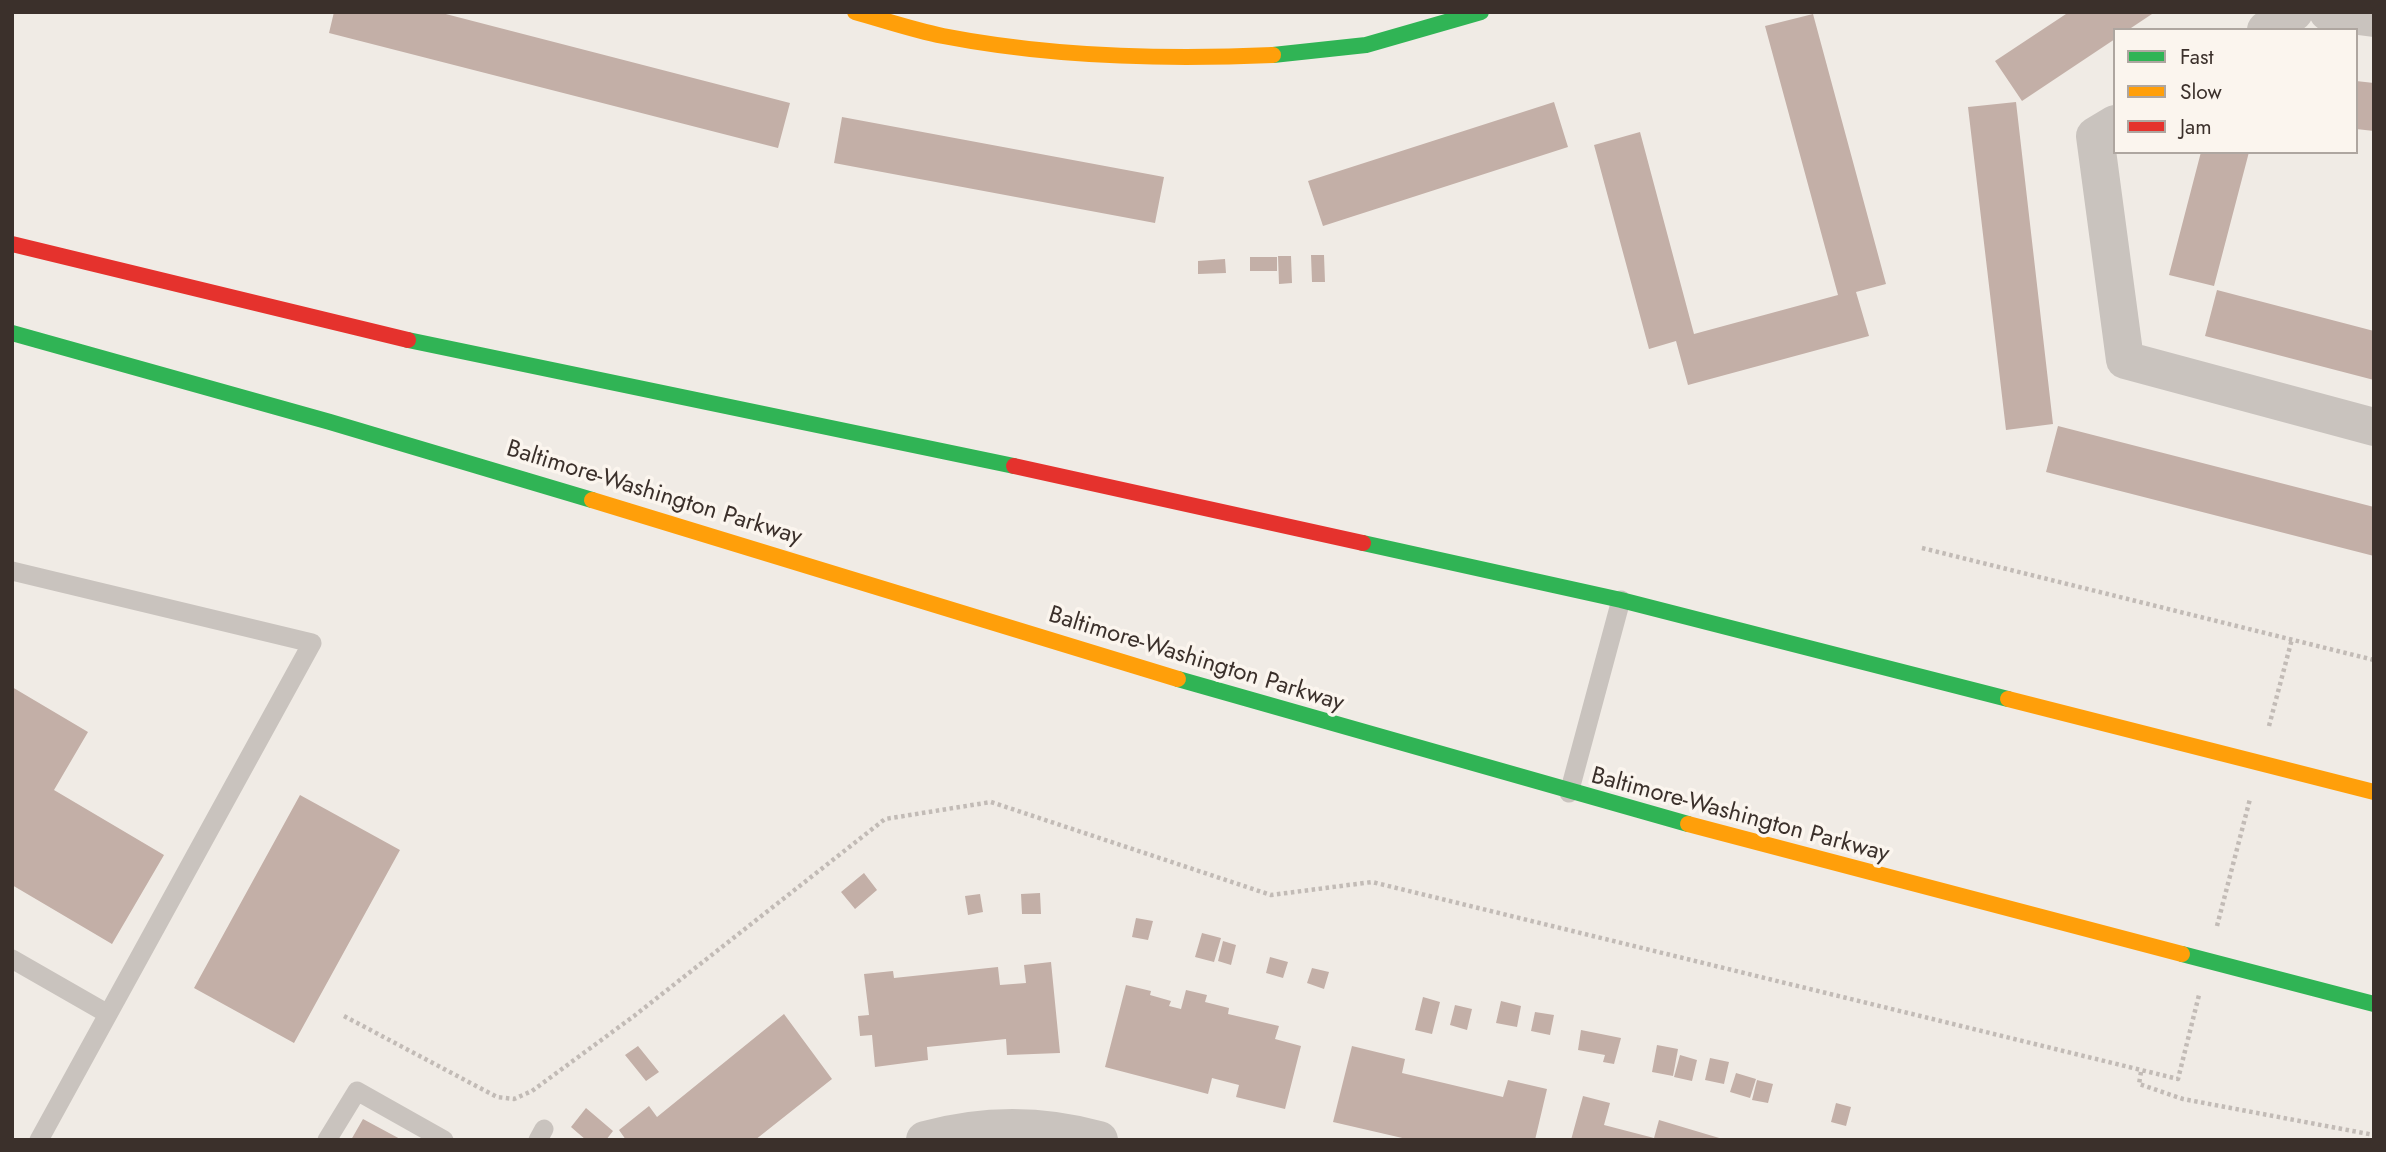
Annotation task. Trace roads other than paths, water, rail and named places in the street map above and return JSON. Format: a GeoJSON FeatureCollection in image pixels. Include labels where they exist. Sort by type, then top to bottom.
{"type":"FeatureCollection","features":[{"type":"Feature","properties":{"kind":"main road"},"geometry":{"type":"LineString","coordinates":[[855,12],[942,36],[1032,49],[1236,57],[1327,51],[1420,32],[1481,12]]}},
{"type":"Feature","properties":{"kind":"main road"},"geometry":{"type":"LineString","coordinates":[[12,244],[465,354],[1056,475],[1621,600],[2374,792]]}},
{"type":"Feature","properties":{"kind":"main road","name":"Baltimore-Washington Parkway"},"geometry":{"type":"LineString","coordinates":[[12,332],[439,452],[1115,660],[1569,793],[2374,1004]]}},
{"type":"Feature","properties":{"kind":"street"},"geometry":{"type":"LineString","coordinates":[[2269,28],[2294,12]]}},
{"type":"Feature","properties":{"kind":"street"},"geometry":{"type":"LineString","coordinates":[[2328,12],[2374,18]]}},
{"type":"Feature","properties":{"kind":"street"},"geometry":{"type":"LineString","coordinates":[[2113,125],[2095,136],[2125,360],[2374,427]]}},
{"type":"Feature","properties":{"kind":"street"},"geometry":{"type":"LineString","coordinates":[[925,1140],[961,1130],[1021,1127],[1075,1133],[1099,1140]]}},
{"type":"Feature","properties":{"kind":"lane"},"geometry":{"type":"LineString","coordinates":[[12,571],[312,643],[39,1140]]}},
{"type":"Feature","properties":{"kind":"lane"},"geometry":{"type":"LineString","coordinates":[[1569,793],[1621,600]]}},
{"type":"Feature","properties":{"kind":"lane"},"geometry":{"type":"LineString","coordinates":[[12,960],[108,1014]]}},
{"type":"Feature","properties":{"kind":"lane"},"geometry":{"type":"LineString","coordinates":[[327,1140],[357,1091],[444,1140]]}}]}
